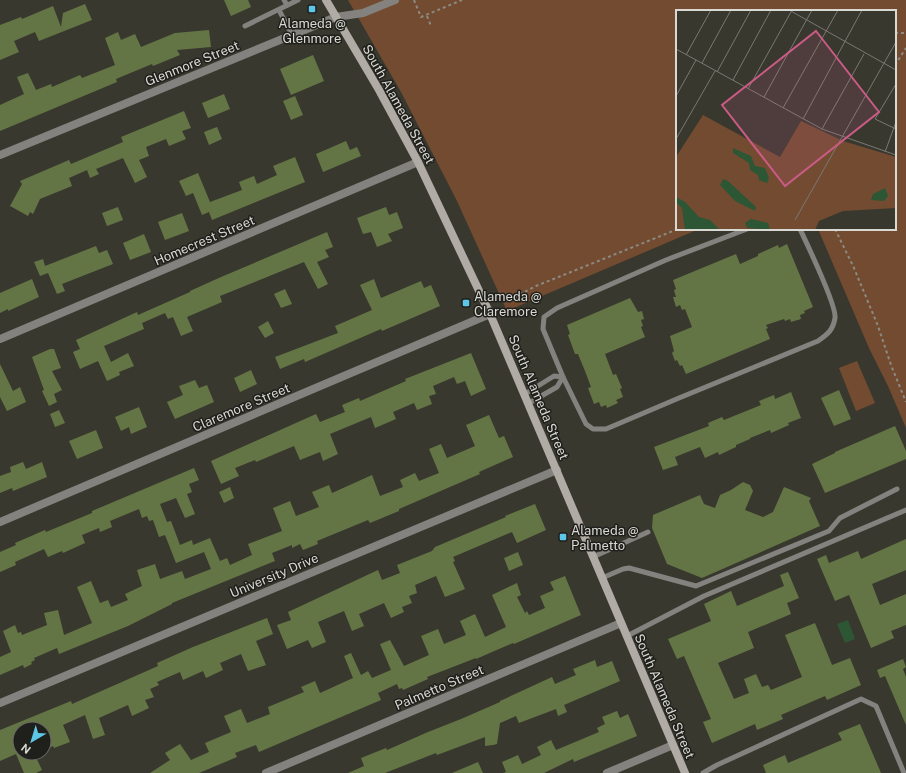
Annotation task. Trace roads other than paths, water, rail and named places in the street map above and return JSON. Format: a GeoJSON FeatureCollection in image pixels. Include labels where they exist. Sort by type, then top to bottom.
{"type":"FeatureCollection","features":[{"type":"Feature","properties":{"kind":"main road","name":"South Alameda Street"},"geometry":{"type":"LineString","coordinates":[[326,0],[379,90],[418,162],[490,314],[529,403],[684,773]]}},
{"type":"Feature","properties":{"kind":"street","name":"Glenmore Street"},"geometry":{"type":"LineString","coordinates":[[0,155],[336,17],[363,13],[395,0]]}},
{"type":"Feature","properties":{"kind":"street","name":"Homecrest Street"},"geometry":{"type":"LineString","coordinates":[[0,339],[418,162]]}},
{"type":"Feature","properties":{"kind":"street","name":"Claremore Street"},"geometry":{"type":"LineString","coordinates":[[0,522],[490,314]]}},
{"type":"Feature","properties":{"kind":"street","name":"University Drive"},"geometry":{"type":"LineString","coordinates":[[0,703],[557,470]]}},
{"type":"Feature","properties":{"kind":"street","name":"Palmetto Street"},"geometry":{"type":"LineString","coordinates":[[266,773],[621,623]]}},
{"type":"Feature","properties":{"kind":"street"},"geometry":{"type":"LineString","coordinates":[[608,773],[673,745]]}},
{"type":"Feature","properties":{"kind":"lane"},"geometry":{"type":"LineString","coordinates":[[284,0],[287,6]]}},
{"type":"Feature","properties":{"kind":"lane"},"geometry":{"type":"LineString","coordinates":[[245,26],[298,0]]}},
{"type":"Feature","properties":{"kind":"lane"},"geometry":{"type":"LineString","coordinates":[[279,10],[292,35]]}},
{"type":"Feature","properties":{"kind":"lane"},"geometry":{"type":"LineString","coordinates":[[743,230],[666,260],[557,308],[544,317],[543,329],[563,377],[586,424],[593,429],[606,429],[818,342],[830,334],[836,316],[827,289],[800,230]]}},
{"type":"Feature","properties":{"kind":"lane"},"geometry":{"type":"LineString","coordinates":[[525,394],[554,376],[563,377]]}},
{"type":"Feature","properties":{"kind":"lane"},"geometry":{"type":"LineString","coordinates":[[529,403],[557,387],[563,377]]}},
{"type":"Feature","properties":{"kind":"lane"},"geometry":{"type":"LineString","coordinates":[[602,578],[629,568],[696,586],[829,531],[840,518],[897,489]]}},
{"type":"Feature","properties":{"kind":"lane"},"geometry":{"type":"LineString","coordinates":[[627,636],[704,596],[906,510]]}},
{"type":"Feature","properties":{"kind":"lane"},"geometry":{"type":"LineString","coordinates":[[593,557],[648,532]]}},
{"type":"Feature","properties":{"kind":"lane"},"geometry":{"type":"LineString","coordinates":[[703,773],[716,765],[861,699],[876,706],[904,773]]}},
{"type":"Feature","properties":{"kind":"place","name":"Alameda @ Glenmore"},"geometry":{"type":"Point","coordinates":[312,9]}},
{"type":"Feature","properties":{"kind":"place","name":"Alameda @ Claremore"},"geometry":{"type":"Point","coordinates":[466,303]}},
{"type":"Feature","properties":{"kind":"place","name":"Alameda @ Palmetto"},"geometry":{"type":"Point","coordinates":[563,537]}}]}
